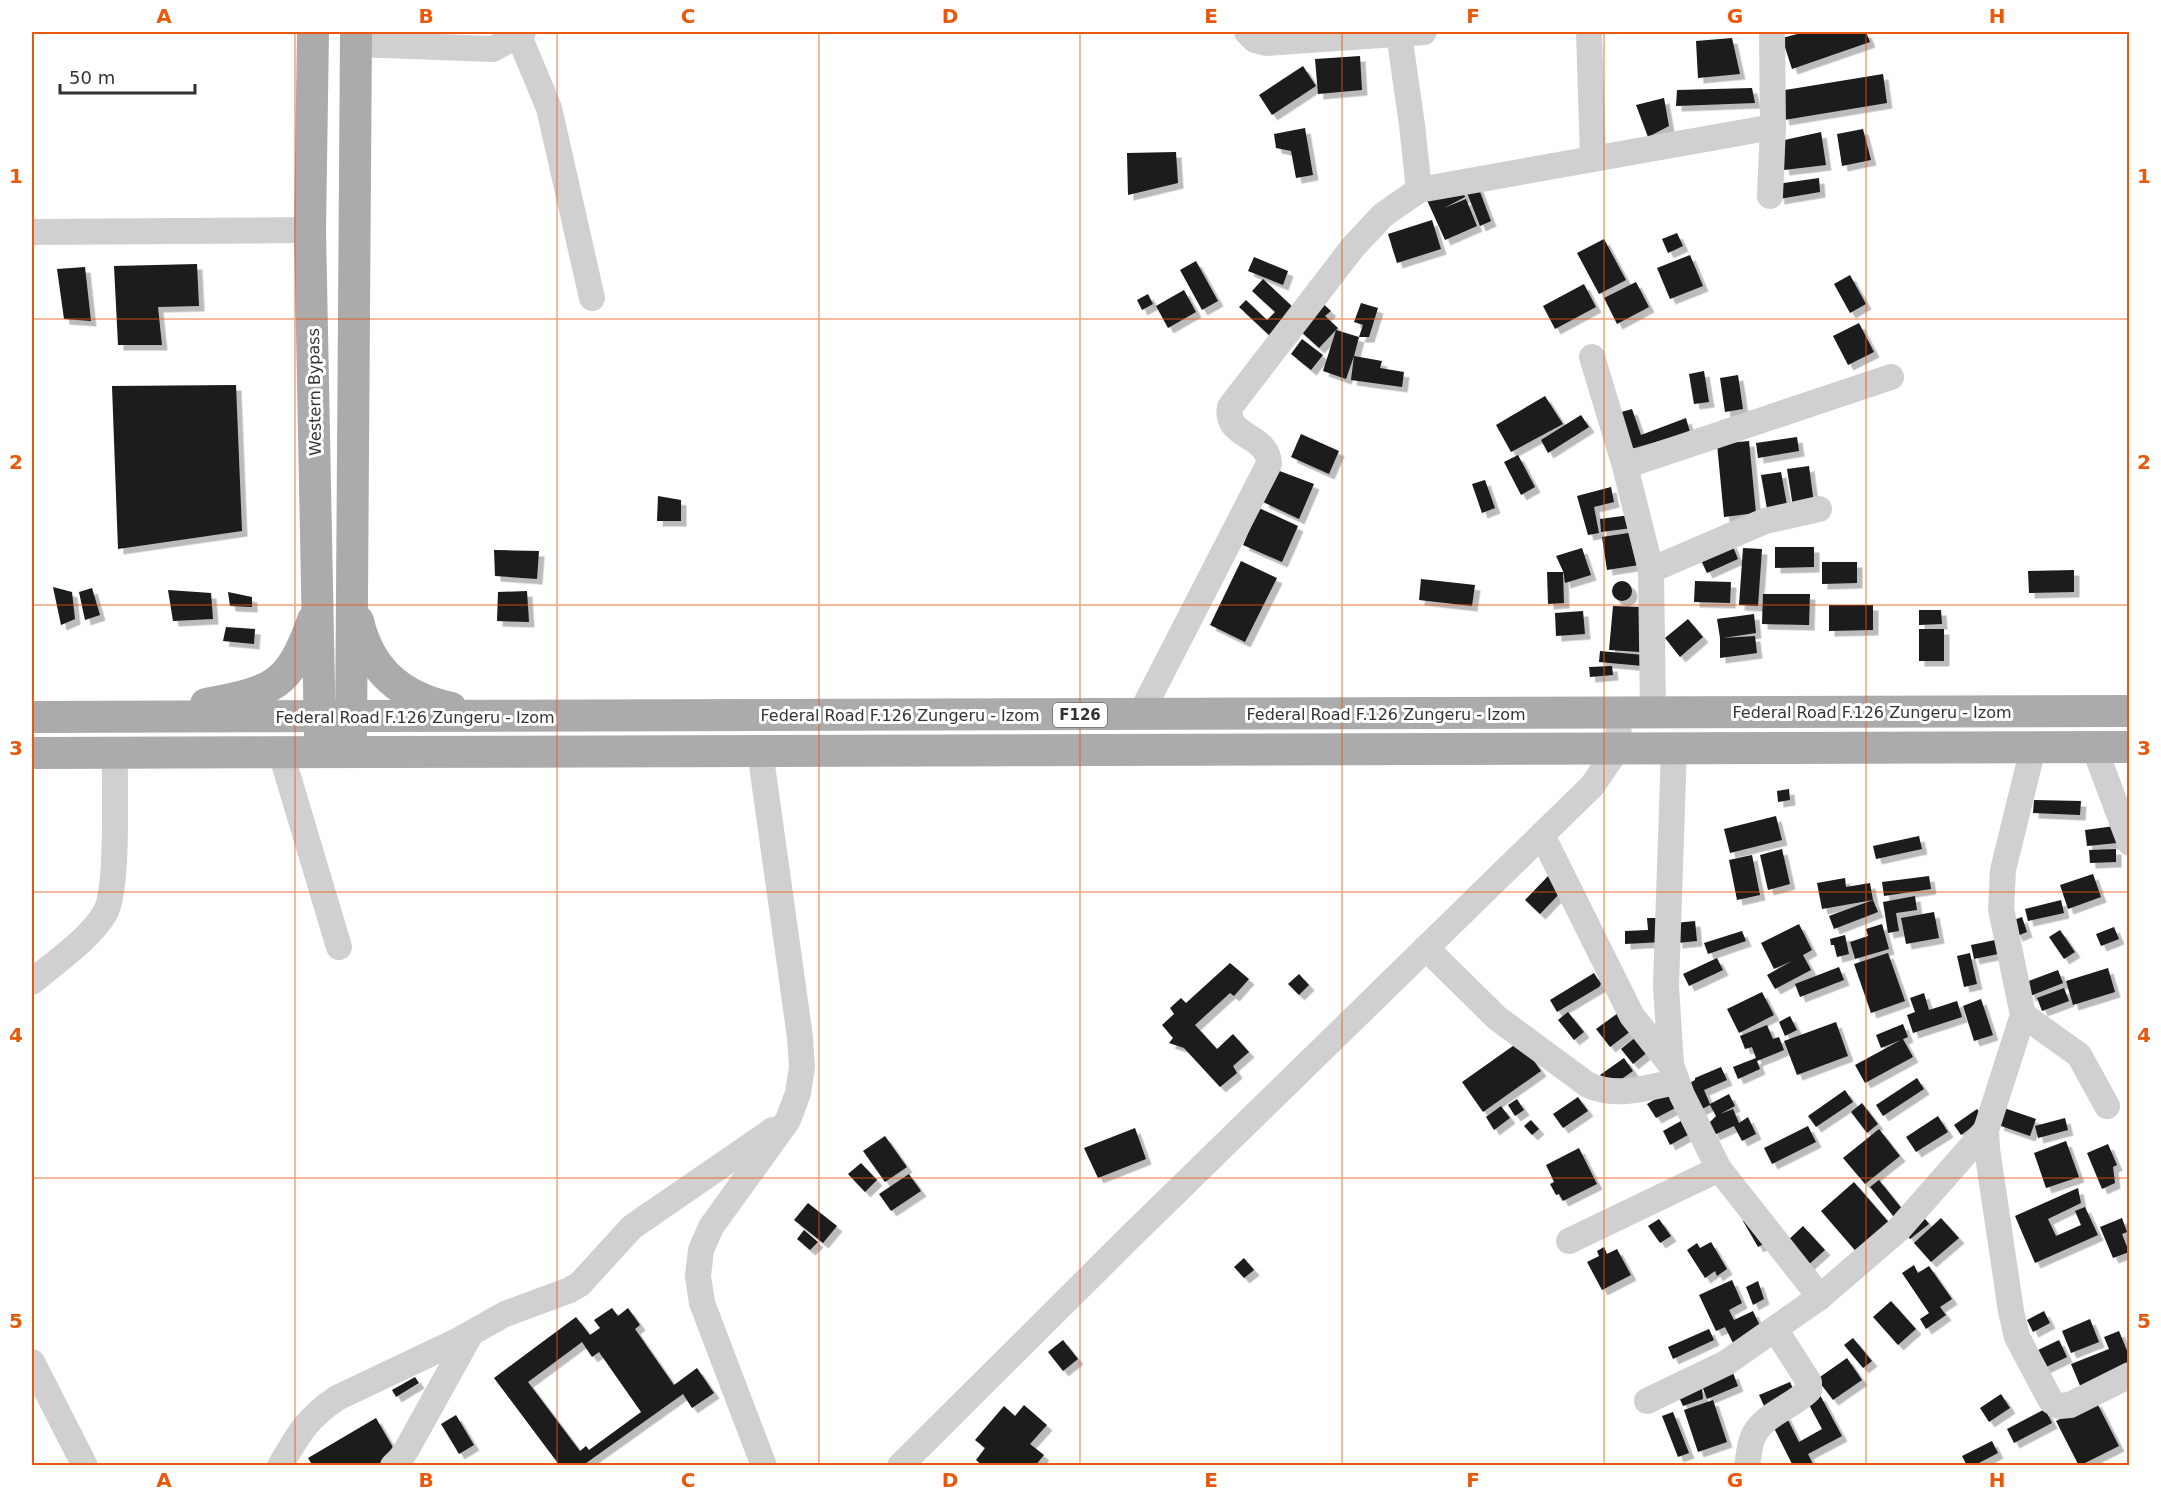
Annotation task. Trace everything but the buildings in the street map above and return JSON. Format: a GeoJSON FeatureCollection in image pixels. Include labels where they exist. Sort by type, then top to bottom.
{"type":"FeatureCollection","features":[{"type":"Feature","properties":{"kind":"main road","name":"Western Bypass"},"geometry":{"type":"LineString","coordinates":[[313,32],[310,230],[320,717],[335,752]]}},
{"type":"Feature","properties":{"kind":"main road"},"geometry":{"type":"LineString","coordinates":[[335,752],[351,717],[356,38]]}},
{"type":"Feature","properties":{"kind":"main road"},"geometry":{"type":"LineString","coordinates":[[353,600],[363,642],[373,661],[389,679],[412,695],[437,705],[493,717]]}},
{"type":"Feature","properties":{"kind":"main road"},"geometry":{"type":"LineString","coordinates":[[135,717],[254,694],[276,683],[292,667],[304,645],[319,602]]}},
{"type":"Feature","properties":{"kind":"main road","name":"Federal Road F.126 Zungeru - Izom"},"geometry":{"type":"LineString","coordinates":[[32,717],[2130,711]]}},
{"type":"Feature","properties":{"kind":"main road","name":"F126"},"geometry":{"type":"LineString","coordinates":[[32,753],[2130,747]]}},
{"type":"Feature","properties":{"kind":"street"},"geometry":{"type":"LineString","coordinates":[[1248,32],[1255,40],[1266,43],[1424,32]]}},
{"type":"Feature","properties":{"kind":"street"},"geometry":{"type":"LineString","coordinates":[[1588,32],[1593,158]]}},
{"type":"Feature","properties":{"kind":"street"},"geometry":{"type":"LineString","coordinates":[[1770,196],[1773,127],[1772,32]]}},
{"type":"Feature","properties":{"kind":"street"},"geometry":{"type":"LineString","coordinates":[[356,38],[492,49],[521,34],[549,108],[592,298]]}},
{"type":"Feature","properties":{"kind":"street"},"geometry":{"type":"LineString","coordinates":[[1399,34],[1419,190]]}},
{"type":"Feature","properties":{"kind":"street"},"geometry":{"type":"LineString","coordinates":[[1140,715],[1269,465],[1269,455],[1264,448],[1234,426],[1229,414],[1230,407],[1353,247],[1383,215],[1419,190],[1773,127]]}},
{"type":"Feature","properties":{"kind":"street"},"geometry":{"type":"LineString","coordinates":[[32,232],[310,230]]}},
{"type":"Feature","properties":{"kind":"street"},"geometry":{"type":"LineString","coordinates":[[1592,357],[1625,466],[1651,570],[1653,712]]}},
{"type":"Feature","properties":{"kind":"street"},"geometry":{"type":"LineString","coordinates":[[1625,466],[1891,377]]}},
{"type":"Feature","properties":{"kind":"street"},"geometry":{"type":"LineString","coordinates":[[1651,570],[1766,521],[1819,509]]}},
{"type":"Feature","properties":{"kind":"street"},"geometry":{"type":"LineString","coordinates":[[900,1466],[1128,1239],[1592,786],[1618,748],[1619,712]]}},
{"type":"Feature","properties":{"kind":"street"},"geometry":{"type":"LineString","coordinates":[[2033,747],[2003,870],[2001,890],[2001,909],[2023,1014],[1986,1130],[1987,1149],[2017,1337],[2050,1401],[2059,1406],[2070,1405],[2130,1375]]}},
{"type":"Feature","properties":{"kind":"street"},"geometry":{"type":"LineString","coordinates":[[2094,747],[2130,843]]}},
{"type":"Feature","properties":{"kind":"street"},"geometry":{"type":"LineString","coordinates":[[1673,1074],[1666,986],[1674,748]]}},
{"type":"Feature","properties":{"kind":"street"},"geometry":{"type":"LineString","coordinates":[[760,751],[800,1037],[802,1066],[798,1093],[788,1120],[711,1227],[701,1250],[698,1276],[702,1303],[764,1466]]}},
{"type":"Feature","properties":{"kind":"street"},"geometry":{"type":"LineString","coordinates":[[32,982],[90,933],[107,912],[113,884],[115,753]]}},
{"type":"Feature","properties":{"kind":"street"},"geometry":{"type":"LineString","coordinates":[[281,753],[339,947]]}},
{"type":"Feature","properties":{"kind":"street"},"geometry":{"type":"LineString","coordinates":[[1542,834],[1632,1016],[1673,1074],[1719,1170],[1820,1297]]}},
{"type":"Feature","properties":{"kind":"street"},"geometry":{"type":"LineString","coordinates":[[1426,948],[1497,1018],[1588,1085],[1603,1092],[1619,1093],[1673,1074]]}},
{"type":"Feature","properties":{"kind":"street"},"geometry":{"type":"LineString","coordinates":[[2023,1014],[2079,1055],[2107,1106]]}},
{"type":"Feature","properties":{"kind":"street"},"geometry":{"type":"LineString","coordinates":[[280,1466],[306,1423],[320,1409],[337,1398],[470,1335],[505,1314],[570,1290],[580,1284],[632,1227],[788,1120]]}},
{"type":"Feature","properties":{"kind":"street"},"geometry":{"type":"LineString","coordinates":[[1647,1401],[1726,1363],[1820,1297],[1899,1229],[1986,1130]]}},
{"type":"Feature","properties":{"kind":"street"},"geometry":{"type":"LineString","coordinates":[[1569,1241],[1719,1170]]}},
{"type":"Feature","properties":{"kind":"street"},"geometry":{"type":"LineString","coordinates":[[1747,1466],[1752,1438],[1757,1430],[1809,1390],[1809,1382],[1775,1329]]}},
{"type":"Feature","properties":{"kind":"street"},"geometry":{"type":"LineString","coordinates":[[393,1466],[408,1447],[470,1335]]}},
{"type":"Feature","properties":{"kind":"street"},"geometry":{"type":"LineString","coordinates":[[32,1362],[82,1465]]}}]}
